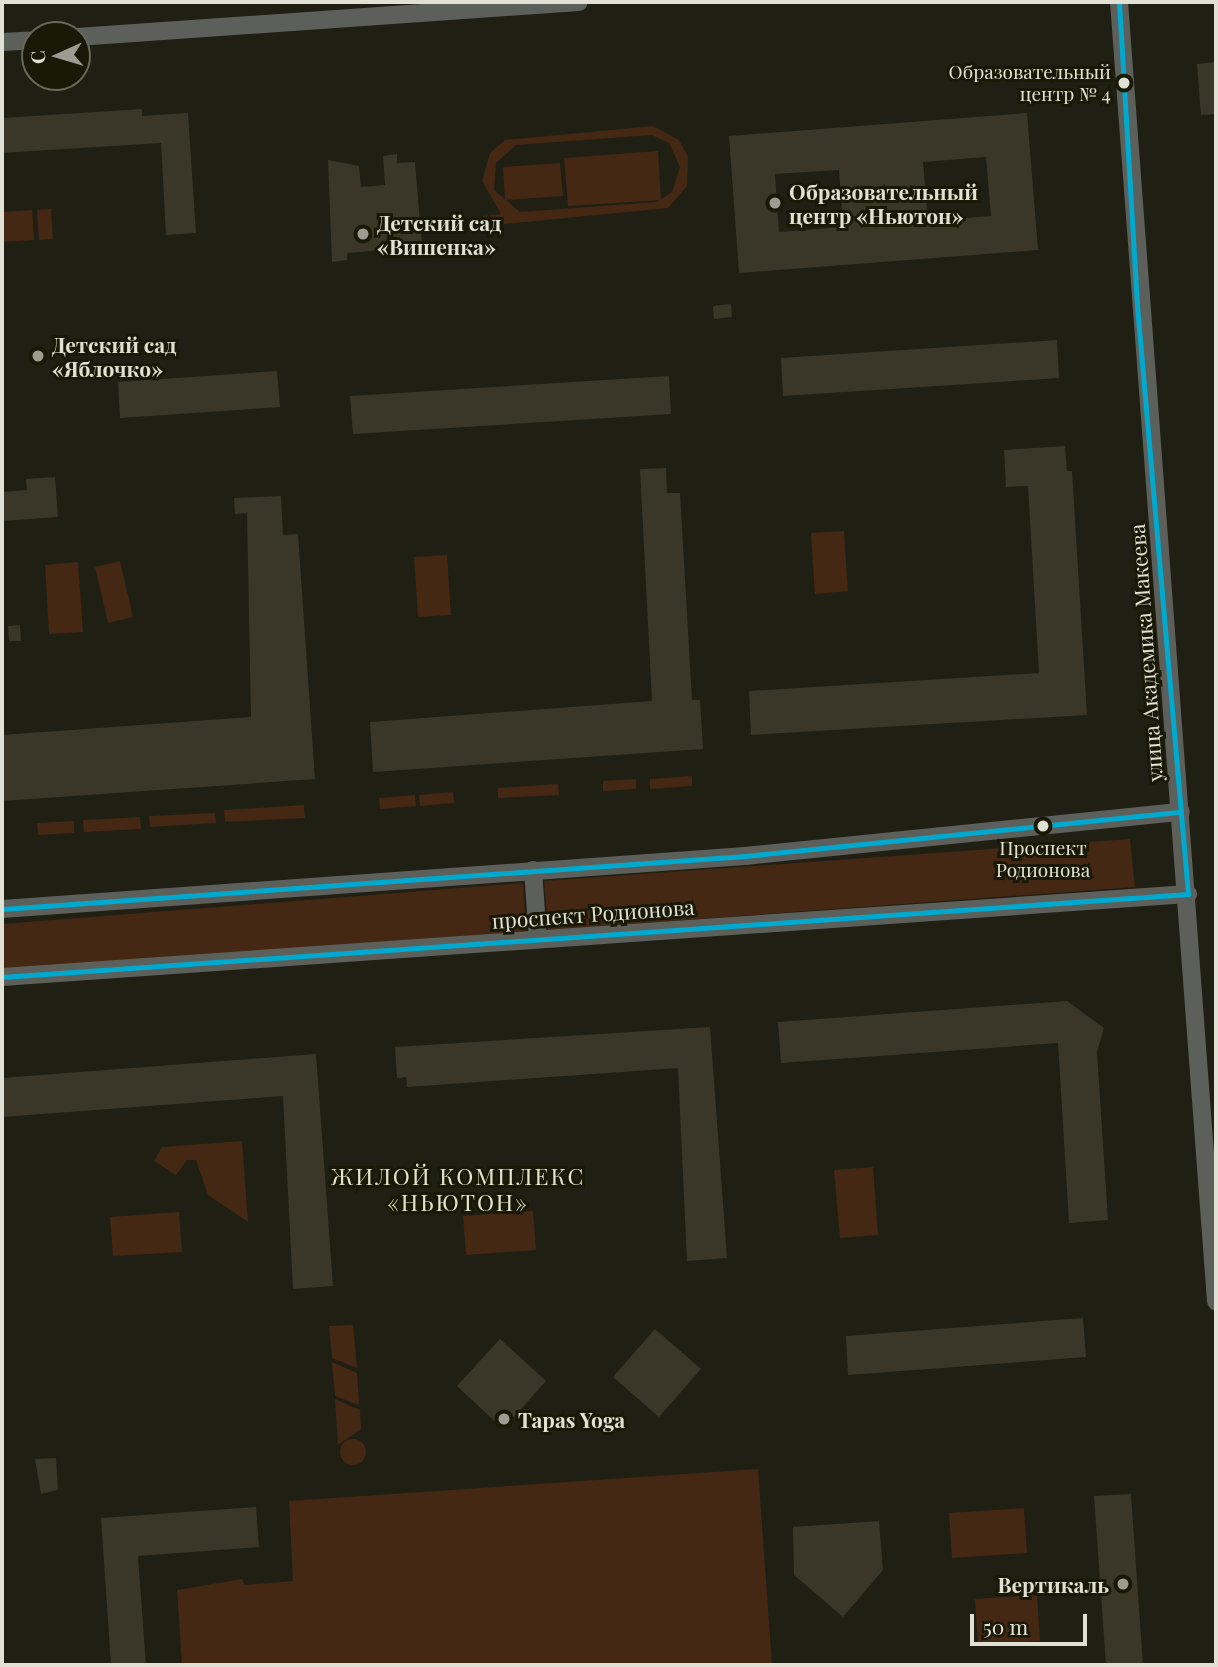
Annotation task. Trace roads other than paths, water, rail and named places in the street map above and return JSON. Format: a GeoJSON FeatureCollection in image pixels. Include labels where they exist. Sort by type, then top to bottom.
{"type":"FeatureCollection","features":[{"type":"Feature","properties":{"kind":"street"},"geometry":{"type":"LineString","coordinates":[[91,36],[579,2]]}},
{"type":"Feature","properties":{"kind":"street","name":"улица Академика Макеева"},"geometry":{"type":"LineString","coordinates":[[1119,2],[1137,305],[1188,894],[1216,1301]]}},
{"type":"Feature","properties":{"kind":"street"},"geometry":{"type":"LineString","coordinates":[[2,42],[21,41]]}},
{"type":"Feature","properties":{"kind":"street"},"geometry":{"type":"LineString","coordinates":[[2,909],[533,870],[1181,811]]}},
{"type":"Feature","properties":{"kind":"street"},"geometry":{"type":"LineString","coordinates":[[533,870],[538,939]]}},
{"type":"Feature","properties":{"kind":"street","name":"проспект Родионова"},"geometry":{"type":"LineString","coordinates":[[2,977],[1188,894]]}},
{"type":"Feature","properties":{"kind":"place","name":"Образовательный центр № 4"},"geometry":{"type":"Point","coordinates":[1124,83]}},
{"type":"Feature","properties":{"kind":"place","name":"Образовательный центр «Ньютон»"},"geometry":{"type":"Point","coordinates":[775,203]}},
{"type":"Feature","properties":{"kind":"place","name":"Детский сад «Вишенка»"},"geometry":{"type":"Point","coordinates":[363,234]}},
{"type":"Feature","properties":{"kind":"place","name":"Детский сад «Яблочко»"},"geometry":{"type":"Point","coordinates":[38,356]}},
{"type":"Feature","properties":{"kind":"place","name":"Проспект Родионова"},"geometry":{"type":"Point","coordinates":[1043,826]}},
{"type":"Feature","properties":{"kind":"place","name":"Tapas Yoga"},"geometry":{"type":"Point","coordinates":[504,1419]}},
{"type":"Feature","properties":{"kind":"place","name":"Вертикаль"},"geometry":{"type":"Point","coordinates":[1123,1584]}},
{"type":"Feature","properties":{"kind":"district","name":"ЖИЛОЙ КОМПЛЕКС «НЬЮТОН»"},"geometry":{"type":"Point","coordinates":[458,1189]}}]}
